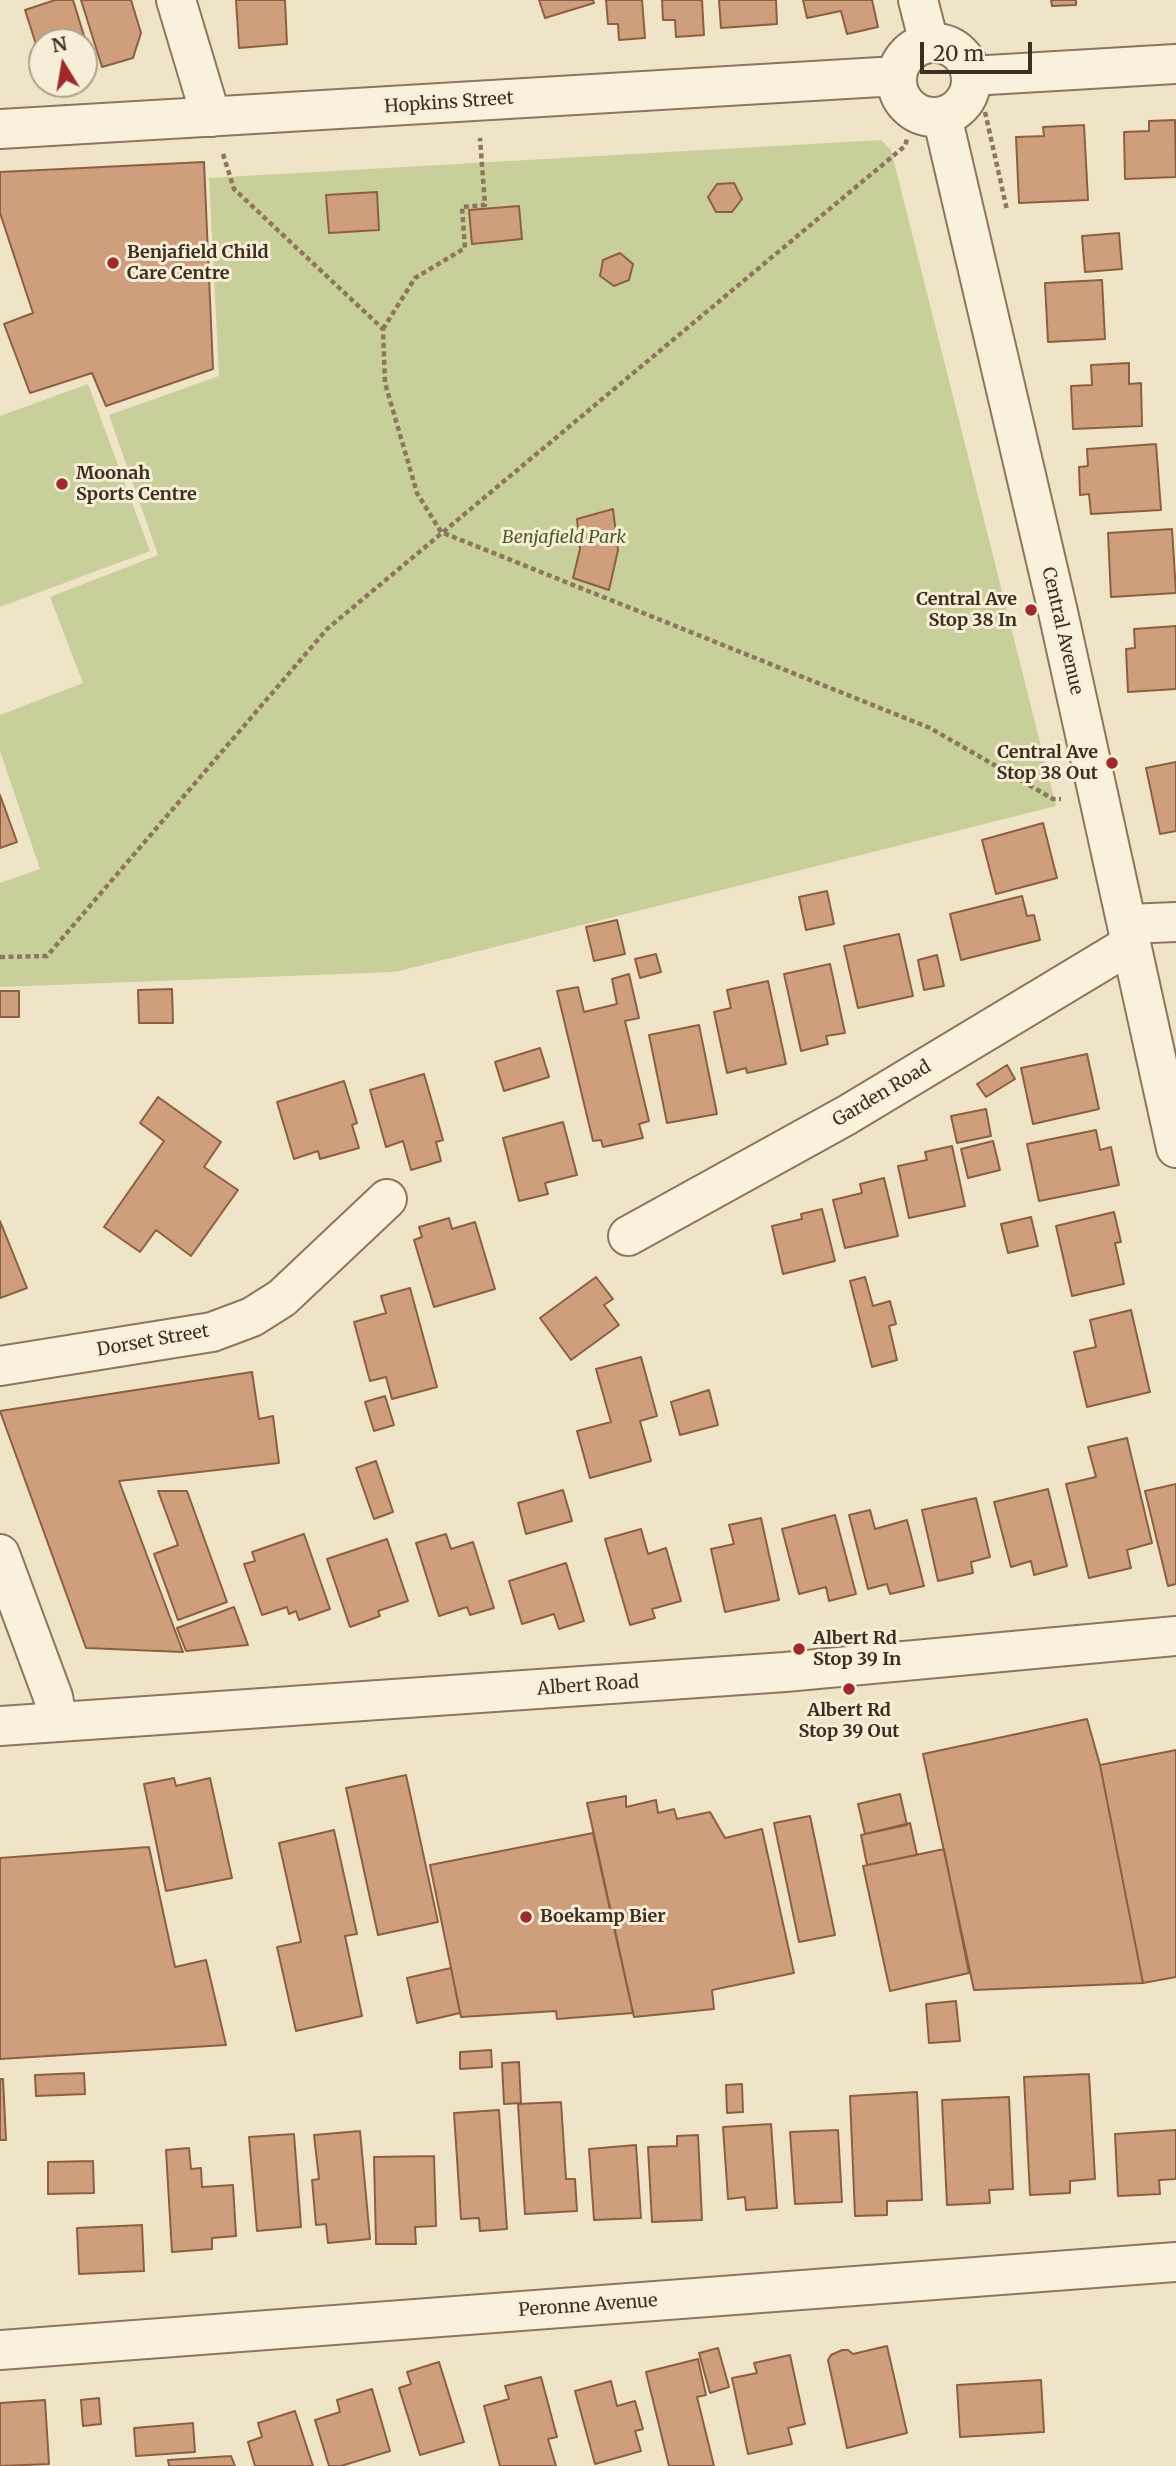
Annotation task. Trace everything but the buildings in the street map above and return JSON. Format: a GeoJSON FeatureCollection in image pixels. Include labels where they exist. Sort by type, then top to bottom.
{"type":"FeatureCollection","features":[{"type":"Feature","properties":{"kind":"street"},"geometry":{"type":"LineString","coordinates":[[176,0],[211,117]]}},
{"type":"Feature","properties":{"kind":"street"},"geometry":{"type":"LineString","coordinates":[[918,0],[929,43]]}},
{"type":"Feature","properties":{"kind":"street"},"geometry":{"type":"LineString","coordinates":[[929,43],[948,46],[964,58],[971,76],[971,87],[967,97],[952,113],[930,114],[901,97],[897,76],[907,55],[917,47],[929,43]]}},
{"type":"Feature","properties":{"kind":"street"},"geometry":{"type":"LineString","coordinates":[[971,76],[1176,64]]}},
{"type":"Feature","properties":{"kind":"street","name":"Hopkins Street"},"geometry":{"type":"LineString","coordinates":[[0,129],[897,76]]}},
{"type":"Feature","properties":{"kind":"street","name":"Central Avenue"},"geometry":{"type":"LineString","coordinates":[[930,114],[1100,800],[1176,1148]]}},
{"type":"Feature","properties":{"kind":"street","name":"Garden Road"},"geometry":{"type":"LineString","coordinates":[[628,1236],[848,1115],[1129,934],[1176,922]]}},
{"type":"Feature","properties":{"kind":"street","name":"Dorset Street"},"geometry":{"type":"LineString","coordinates":[[0,1366],[212,1332],[252,1317],[282,1298],[387,1199]]}},
{"type":"Feature","properties":{"kind":"street"},"geometry":{"type":"LineString","coordinates":[[0,1554],[52,1697],[58,1722]]}},
{"type":"Feature","properties":{"kind":"street","name":"Albert Road"},"geometry":{"type":"LineString","coordinates":[[0,1726],[785,1672],[1176,1636]]}},
{"type":"Feature","properties":{"kind":"street","name":"Peronne Avenue"},"geometry":{"type":"LineString","coordinates":[[0,2350],[1176,2262]]}},
{"type":"Feature","properties":{"kind":"path"},"geometry":{"type":"LineString","coordinates":[[477,101],[485,205],[462,207],[466,248],[415,278],[383,329],[385,383],[417,493],[441,532],[930,728],[1053,799],[1100,800]]}},
{"type":"Feature","properties":{"kind":"path"},"geometry":{"type":"LineString","coordinates":[[0,957],[47,956],[327,629],[905,146],[930,114]]}},
{"type":"Feature","properties":{"kind":"path"},"geometry":{"type":"LineString","coordinates":[[211,117],[234,189],[383,329]]}},
{"type":"Feature","properties":{"kind":"green space","name":"Benjafield Park"},"geometry":{"type":"Polygon","coordinates":[[[881,140],[891,150],[1056,806],[395,972],[0,987],[0,883],[40,869],[0,751],[0,715],[83,683],[50,597],[158,555],[109,415],[219,376],[209,178],[881,140]]]}},
{"type":"Feature","properties":{"kind":"green space","name":"Moonah Sports Centre"},"geometry":{"type":"Polygon","coordinates":[[[88,384],[150,551],[0,607],[0,416],[88,384]]]}},
{"type":"Feature","properties":{"kind":"place","name":"Benjafield Child Care Centre"},"geometry":{"type":"Point","coordinates":[113,263]}},
{"type":"Feature","properties":{"kind":"place","name":"Moonah Sports Centre"},"geometry":{"type":"Point","coordinates":[62,484]}},
{"type":"Feature","properties":{"kind":"place","name":"Central Ave Stop 38 In"},"geometry":{"type":"Point","coordinates":[1031,610]}},
{"type":"Feature","properties":{"kind":"place","name":"Central Ave Stop 38 Out"},"geometry":{"type":"Point","coordinates":[1112,763]}},
{"type":"Feature","properties":{"kind":"place","name":"Albert Rd Stop 39 In"},"geometry":{"type":"Point","coordinates":[799,1649]}},
{"type":"Feature","properties":{"kind":"place","name":"Albert Rd Stop 39 Out"},"geometry":{"type":"Point","coordinates":[849,1689]}},
{"type":"Feature","properties":{"kind":"place","name":"Boekamp Bier"},"geometry":{"type":"Point","coordinates":[526,1917]}}]}
